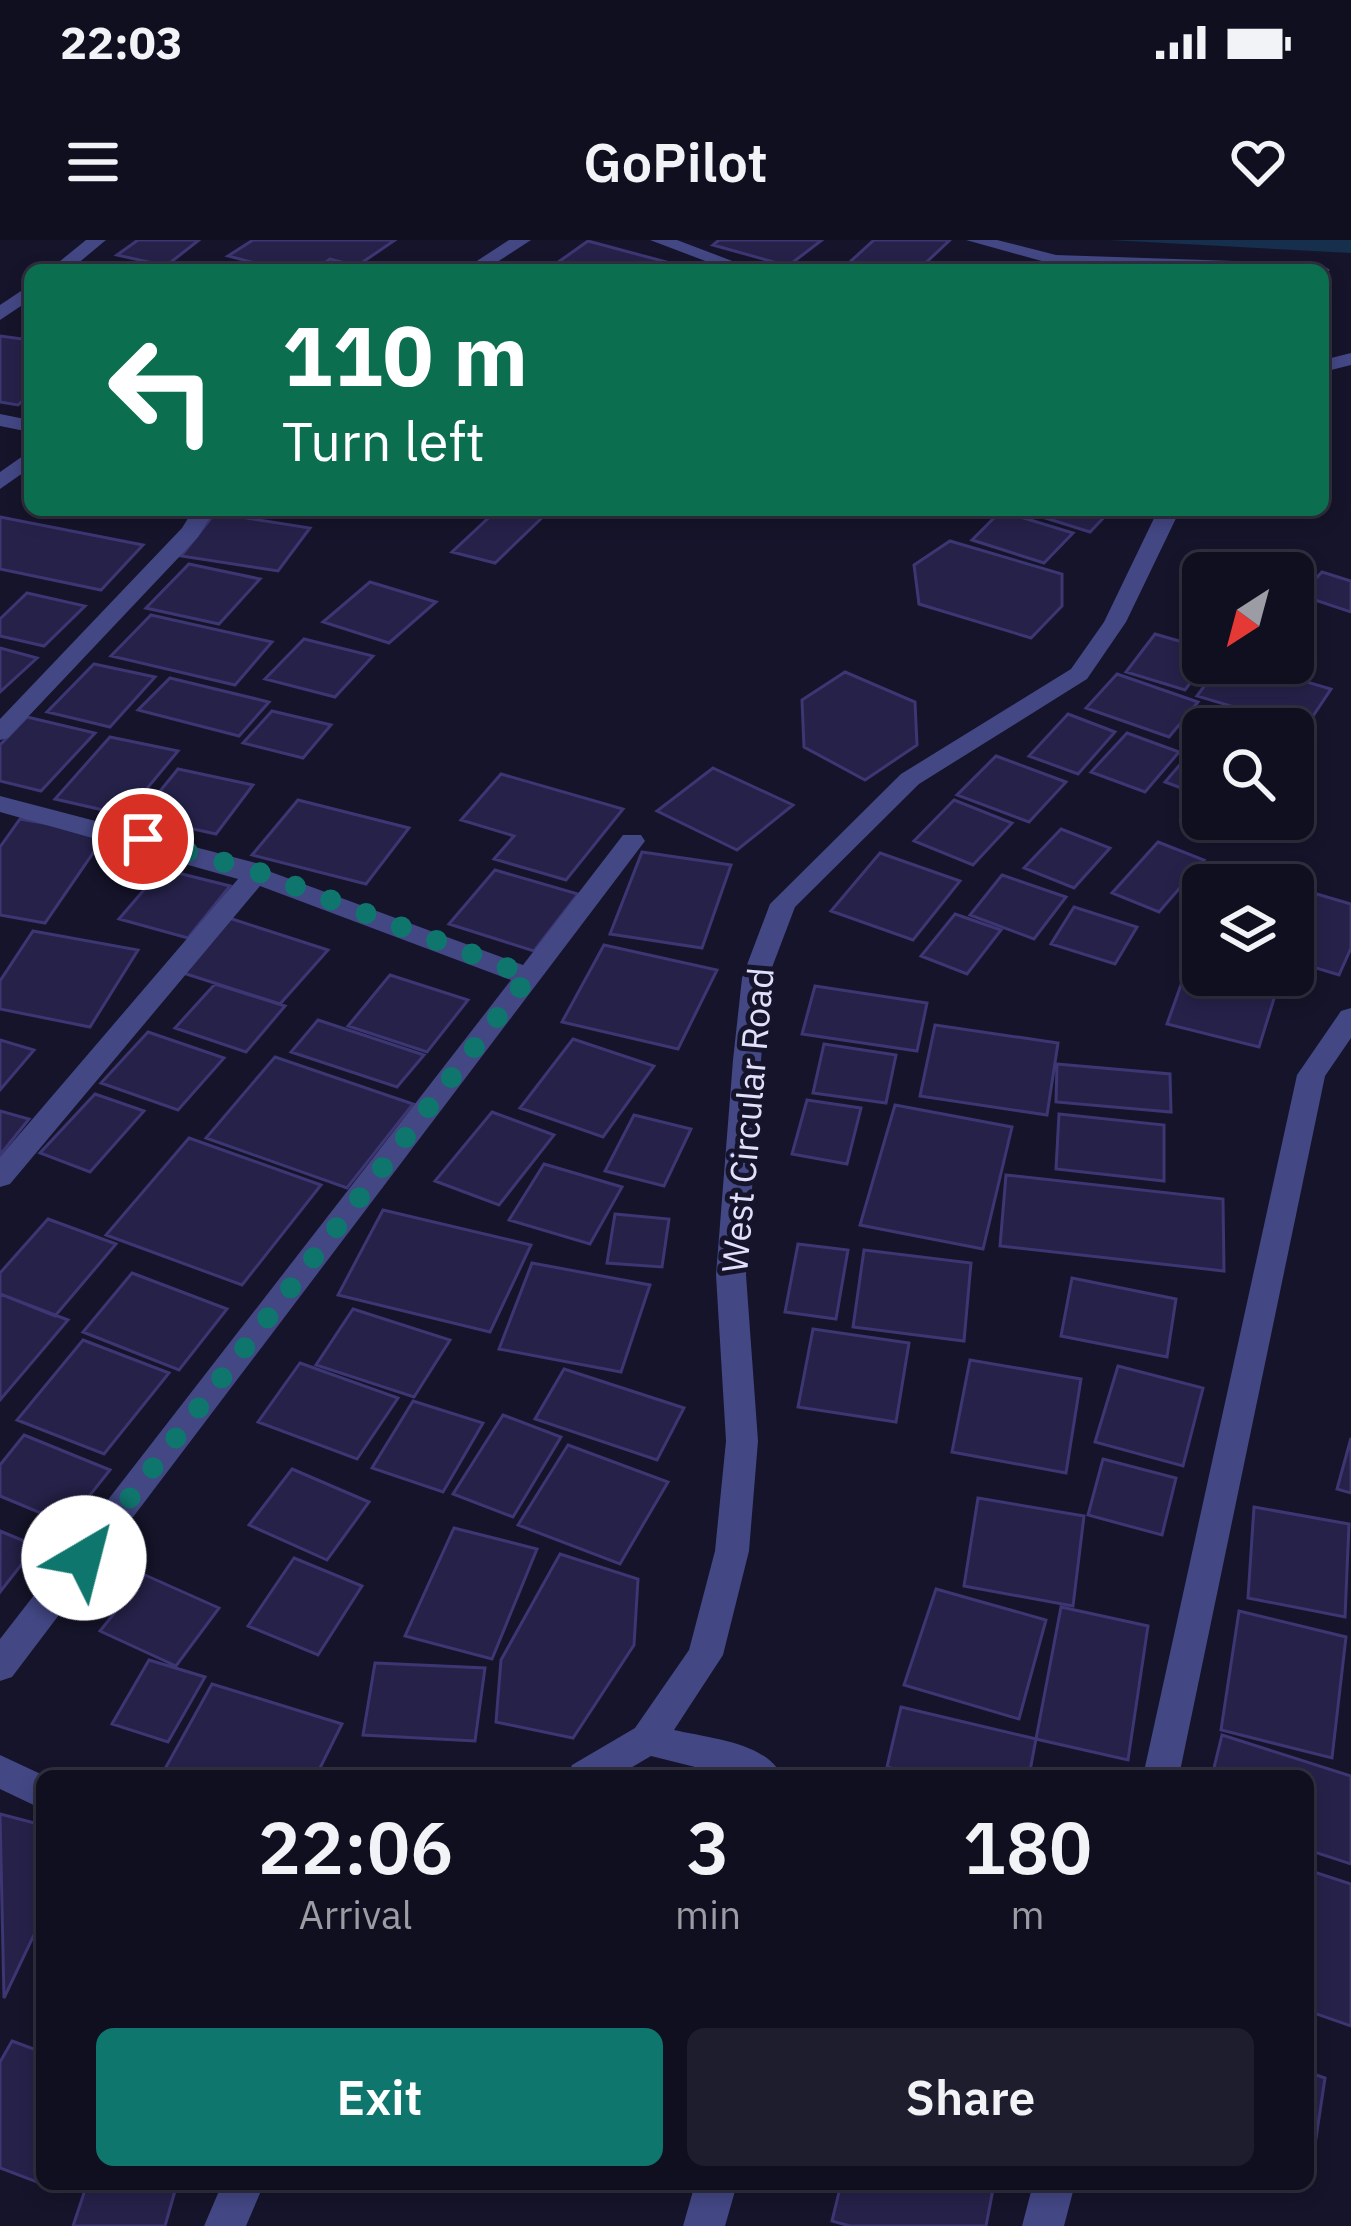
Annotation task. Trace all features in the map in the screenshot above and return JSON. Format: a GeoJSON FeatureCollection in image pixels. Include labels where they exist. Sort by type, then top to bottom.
{"type":"FeatureCollection","features":[{"type":"Feature","properties":{"kind":"street"},"geometry":{"type":"LineString","coordinates":[[66,264],[97,240]]}},
{"type":"Feature","properties":{"kind":"street"},"geometry":{"type":"LineString","coordinates":[[482,264],[521,240]]}},
{"type":"Feature","properties":{"kind":"street"},"geometry":{"type":"LineString","coordinates":[[658,240],[729,264]]}},
{"type":"Feature","properties":{"kind":"street"},"geometry":{"type":"LineString","coordinates":[[975,240],[1056,260],[1164,264]]}},
{"type":"Feature","properties":{"kind":"street"},"geometry":{"type":"LineString","coordinates":[[0,314],[24,296]]}},
{"type":"Feature","properties":{"kind":"street"},"geometry":{"type":"LineString","coordinates":[[0,733],[200,516]]}},
{"type":"Feature","properties":{"kind":"street","name":"West Circular Road"},"geometry":{"type":"LineString","coordinates":[[595,1770],[648,1739],[705,1655],[732,1551],[742,1441],[731,1275],[747,1060],[764,946],[783,904],[802,879],[910,779],[1079,674],[1115,622],[1166,516]]}},
{"type":"Feature","properties":{"kind":"street"},"geometry":{"type":"LineString","coordinates":[[0,804],[105,827],[258,872],[529,976]]}},
{"type":"Feature","properties":{"kind":"street"},"geometry":{"type":"LineString","coordinates":[[0,1666],[632,841]]}},
{"type":"Feature","properties":{"kind":"street"},"geometry":{"type":"LineString","coordinates":[[0,1177],[258,872]]}},
{"type":"Feature","properties":{"kind":"street"},"geometry":{"type":"LineString","coordinates":[[1162,1770],[1311,1075],[1351,1017]]}},
{"type":"Feature","properties":{"kind":"street"},"geometry":{"type":"LineString","coordinates":[[648,1739],[754,1770]]}},
{"type":"Feature","properties":{"kind":"street"},"geometry":{"type":"LineString","coordinates":[[0,1771],[36,1790]]}},
{"type":"Feature","properties":{"kind":"street"},"geometry":{"type":"LineString","coordinates":[[225,2226],[240,2190]]}},
{"type":"Feature","properties":{"kind":"street"},"geometry":{"type":"LineString","coordinates":[[704,2226],[714,2190]]}},
{"type":"Feature","properties":{"kind":"street"},"geometry":{"type":"LineString","coordinates":[[1043,2226],[1052,2190]]}},
{"type":"Feature","properties":{"kind":"water"},"geometry":{"type":"Polygon","coordinates":[[[1109,240],[1351,240],[1351,253],[1109,240]]]}},
{"type":"Feature","properties":{"kind":"building"},"geometry":{"type":"Polygon","coordinates":[[[138,240],[199,240],[169,264],[117,255],[138,240]]]}},
{"type":"Feature","properties":{"kind":"building"},"geometry":{"type":"Polygon","coordinates":[[[253,240],[395,240],[360,264],[330,259],[323,264],[259,264],[228,256],[253,240]]]}},
{"type":"Feature","properties":{"kind":"building"},"geometry":{"type":"Polygon","coordinates":[[[719,240],[822,240],[791,264],[713,245],[719,240]]]}},
{"type":"Feature","properties":{"kind":"building"},"geometry":{"type":"Polygon","coordinates":[[[874,240],[949,241],[924,264],[848,264],[874,240]]]}},
{"type":"Feature","properties":{"kind":"building"},"geometry":{"type":"Polygon","coordinates":[[[588,241],[674,264],[555,264],[588,241]]]}},
{"type":"Feature","properties":{"kind":"building"},"geometry":{"type":"Polygon","coordinates":[[[0,336],[24,339],[24,400],[18,405],[0,402],[0,336]]]}},
{"type":"Feature","properties":{"kind":"building"},"geometry":{"type":"Polygon","coordinates":[[[213,516],[310,528],[278,571],[181,556],[213,516]]]}},
{"type":"Feature","properties":{"kind":"building"},"geometry":{"type":"Polygon","coordinates":[[[491,516],[544,516],[495,563],[452,552],[491,516]]]}},
{"type":"Feature","properties":{"kind":"building"},"geometry":{"type":"Polygon","coordinates":[[[996,516],[1017,516],[1073,533],[1044,563],[972,540],[996,516]]]}},
{"type":"Feature","properties":{"kind":"building"},"geometry":{"type":"Polygon","coordinates":[[[1039,516],[1105,516],[1090,532],[1039,516]]]}},
{"type":"Feature","properties":{"kind":"building"},"geometry":{"type":"Polygon","coordinates":[[[0,517],[143,545],[101,590],[0,569],[0,517]]]}},
{"type":"Feature","properties":{"kind":"building"},"geometry":{"type":"Polygon","coordinates":[[[950,541],[1062,574],[1062,606],[1031,638],[919,604],[914,565],[950,541]]]}},
{"type":"Feature","properties":{"kind":"building"},"geometry":{"type":"Polygon","coordinates":[[[189,564],[260,579],[219,624],[146,608],[189,564]]]}},
{"type":"Feature","properties":{"kind":"building"},"geometry":{"type":"Polygon","coordinates":[[[1322,572],[1351,581],[1351,612],[1314,600],[1314,580],[1322,572]]]}},
{"type":"Feature","properties":{"kind":"building"},"geometry":{"type":"Polygon","coordinates":[[[370,582],[436,602],[389,643],[323,622],[370,582]]]}},
{"type":"Feature","properties":{"kind":"building"},"geometry":{"type":"Polygon","coordinates":[[[27,593],[85,606],[44,646],[0,636],[0,619],[27,593]]]}},
{"type":"Feature","properties":{"kind":"building"},"geometry":{"type":"Polygon","coordinates":[[[151,615],[272,642],[235,685],[111,656],[151,615]]]}},
{"type":"Feature","properties":{"kind":"building"},"geometry":{"type":"Polygon","coordinates":[[[1155,634],[1182,642],[1182,684],[1189,684],[1185,690],[1126,672],[1155,634]]]}},
{"type":"Feature","properties":{"kind":"building"},"geometry":{"type":"Polygon","coordinates":[[[304,639],[373,656],[335,697],[265,679],[304,639]]]}},
{"type":"Feature","properties":{"kind":"building"},"geometry":{"type":"Polygon","coordinates":[[[0,648],[37,658],[0,692],[0,648]]]}},
{"type":"Feature","properties":{"kind":"building"},"geometry":{"type":"Polygon","coordinates":[[[94,664],[155,677],[110,727],[47,712],[94,664]]]}},
{"type":"Feature","properties":{"kind":"building"},"geometry":{"type":"Polygon","coordinates":[[[845,672],[915,702],[917,745],[865,780],[804,747],[802,700],[845,672]]]}},
{"type":"Feature","properties":{"kind":"building"},"geometry":{"type":"Polygon","coordinates":[[[1117,674],[1198,702],[1193,708],[1182,708],[1182,721],[1169,737],[1086,708],[1117,674]]]}},
{"type":"Feature","properties":{"kind":"building"},"geometry":{"type":"Polygon","coordinates":[[[170,678],[269,702],[239,736],[138,710],[170,678]]]}},
{"type":"Feature","properties":{"kind":"building"},"geometry":{"type":"Polygon","coordinates":[[[1206,684],[1314,684],[1331,689],[1314,714],[1314,708],[1238,708],[1197,696],[1206,684]]]}},
{"type":"Feature","properties":{"kind":"building"},"geometry":{"type":"Polygon","coordinates":[[[272,711],[331,725],[303,758],[243,743],[272,711]]]}},
{"type":"Feature","properties":{"kind":"building"},"geometry":{"type":"Polygon","coordinates":[[[1068,714],[1115,732],[1078,774],[1029,756],[1068,714]]]}},
{"type":"Feature","properties":{"kind":"building"},"geometry":{"type":"Polygon","coordinates":[[[27,717],[95,733],[41,791],[0,781],[0,745],[27,717]]]}},
{"type":"Feature","properties":{"kind":"building"},"geometry":{"type":"Polygon","coordinates":[[[1127,733],[1179,752],[1145,792],[1091,772],[1127,733]]]}},
{"type":"Feature","properties":{"kind":"building"},"geometry":{"type":"Polygon","coordinates":[[[110,737],[178,751],[125,815],[55,799],[110,737]]]}},
{"type":"Feature","properties":{"kind":"building"},"geometry":{"type":"Polygon","coordinates":[[[996,756],[1066,782],[1029,822],[957,795],[996,756]]]}},
{"type":"Feature","properties":{"kind":"building"},"geometry":{"type":"Polygon","coordinates":[[[1182,762],[1182,788],[1165,782],[1182,762]]]}},
{"type":"Feature","properties":{"kind":"building"},"geometry":{"type":"Polygon","coordinates":[[[713,768],[793,805],[737,850],[657,811],[713,768]]]}},
{"type":"Feature","properties":{"kind":"building"},"geometry":{"type":"Polygon","coordinates":[[[178,769],[253,785],[216,834],[139,817],[178,769]]]}},
{"type":"Feature","properties":{"kind":"building"},"geometry":{"type":"Polygon","coordinates":[[[501,774],[623,809],[566,880],[494,859],[514,836],[461,820],[501,774]]]}},
{"type":"Feature","properties":{"kind":"building"},"geometry":{"type":"Polygon","coordinates":[[[298,800],[409,828],[366,884],[252,855],[298,800]]]}},
{"type":"Feature","properties":{"kind":"building"},"geometry":{"type":"Polygon","coordinates":[[[954,800],[1012,823],[973,865],[914,841],[954,800]]]}},
{"type":"Feature","properties":{"kind":"building"},"geometry":{"type":"Polygon","coordinates":[[[20,819],[106,834],[45,923],[0,915],[0,847],[20,819]]]}},
{"type":"Feature","properties":{"kind":"building"},"geometry":{"type":"Polygon","coordinates":[[[1061,829],[1110,848],[1074,888],[1024,868],[1061,829]]]}},
{"type":"Feature","properties":{"kind":"building"},"geometry":{"type":"Polygon","coordinates":[[[1158,842],[1204,860],[1182,864],[1182,885],[1159,912],[1112,893],[1158,842]]]}},
{"type":"Feature","properties":{"kind":"building"},"geometry":{"type":"Polygon","coordinates":[[[642,852],[731,865],[702,948],[610,934],[642,852]]]}},
{"type":"Feature","properties":{"kind":"building"},"geometry":{"type":"Polygon","coordinates":[[[880,853],[960,881],[913,940],[831,911],[880,853]]]}},
{"type":"Feature","properties":{"kind":"building"},"geometry":{"type":"Polygon","coordinates":[[[162,869],[230,886],[188,938],[119,919],[162,869]]]}},
{"type":"Feature","properties":{"kind":"building"},"geometry":{"type":"Polygon","coordinates":[[[495,870],[578,894],[534,951],[449,924],[495,870]]]}},
{"type":"Feature","properties":{"kind":"building"},"geometry":{"type":"Polygon","coordinates":[[[1002,875],[1066,897],[1034,939],[970,915],[1002,875]]]}},
{"type":"Feature","properties":{"kind":"building"},"geometry":{"type":"Polygon","coordinates":[[[1314,893],[1351,904],[1351,948],[1339,975],[1314,967],[1314,893]]]}},
{"type":"Feature","properties":{"kind":"building"},"geometry":{"type":"Polygon","coordinates":[[[1074,907],[1137,927],[1115,964],[1051,944],[1074,907]]]}},
{"type":"Feature","properties":{"kind":"building"},"geometry":{"type":"Polygon","coordinates":[[[955,914],[1001,930],[967,974],[921,956],[955,914]]]}},
{"type":"Feature","properties":{"kind":"building"},"geometry":{"type":"Polygon","coordinates":[[[229,918],[328,950],[280,1004],[180,972],[229,918]]]}},
{"type":"Feature","properties":{"kind":"building"},"geometry":{"type":"Polygon","coordinates":[[[33,931],[138,950],[90,1027],[0,1009],[0,981],[33,931]]]}},
{"type":"Feature","properties":{"kind":"building"},"geometry":{"type":"Polygon","coordinates":[[[604,945],[717,970],[678,1049],[562,1022],[604,945]]]}},
{"type":"Feature","properties":{"kind":"building"},"geometry":{"type":"Polygon","coordinates":[[[390,975],[468,1000],[427,1052],[348,1026],[390,975]]]}},
{"type":"Feature","properties":{"kind":"building"},"geometry":{"type":"Polygon","coordinates":[[[1182,982],[1182,996],[1275,996],[1259,1047],[1167,1024],[1182,982]]]}},
{"type":"Feature","properties":{"kind":"building"},"geometry":{"type":"Polygon","coordinates":[[[215,984],[285,1006],[246,1052],[175,1028],[215,984]]]}},
{"type":"Feature","properties":{"kind":"building"},"geometry":{"type":"Polygon","coordinates":[[[815,986],[927,1003],[917,1051],[802,1034],[815,986]]]}},
{"type":"Feature","properties":{"kind":"building"},"geometry":{"type":"Polygon","coordinates":[[[318,1020],[424,1055],[397,1087],[291,1052],[318,1020]]]}},
{"type":"Feature","properties":{"kind":"building"},"geometry":{"type":"Polygon","coordinates":[[[935,1025],[1058,1043],[1047,1115],[920,1096],[935,1025]]]}},
{"type":"Feature","properties":{"kind":"building"},"geometry":{"type":"Polygon","coordinates":[[[148,1032],[224,1058],[178,1110],[101,1083],[148,1032]]]}},
{"type":"Feature","properties":{"kind":"building"},"geometry":{"type":"Polygon","coordinates":[[[573,1039],[654,1066],[603,1137],[520,1108],[573,1039]]]}},
{"type":"Feature","properties":{"kind":"building"},"geometry":{"type":"Polygon","coordinates":[[[0,1040],[34,1050],[0,1090],[0,1040]]]}},
{"type":"Feature","properties":{"kind":"building"},"geometry":{"type":"Polygon","coordinates":[[[824,1044],[896,1055],[886,1103],[813,1093],[824,1044]]]}},
{"type":"Feature","properties":{"kind":"building"},"geometry":{"type":"Polygon","coordinates":[[[275,1057],[413,1104],[347,1188],[206,1138],[275,1057]]]}},
{"type":"Feature","properties":{"kind":"building"},"geometry":{"type":"Polygon","coordinates":[[[1057,1064],[1170,1074],[1171,1112],[1056,1102],[1057,1064]]]}},
{"type":"Feature","properties":{"kind":"building"},"geometry":{"type":"Polygon","coordinates":[[[95,1094],[144,1111],[90,1172],[40,1153],[95,1094]]]}},
{"type":"Feature","properties":{"kind":"building"},"geometry":{"type":"Polygon","coordinates":[[[807,1100],[861,1108],[847,1164],[792,1154],[807,1100]]]}},
{"type":"Feature","properties":{"kind":"building"},"geometry":{"type":"Polygon","coordinates":[[[895,1105],[1012,1127],[983,1249],[860,1225],[895,1105]]]}},
{"type":"Feature","properties":{"kind":"building"},"geometry":{"type":"Polygon","coordinates":[[[0,1111],[29,1119],[0,1155],[0,1111]]]}},
{"type":"Feature","properties":{"kind":"building"},"geometry":{"type":"Polygon","coordinates":[[[492,1112],[554,1135],[499,1205],[435,1181],[492,1112]]]}},
{"type":"Feature","properties":{"kind":"building"},"geometry":{"type":"Polygon","coordinates":[[[1059,1114],[1164,1125],[1164,1181],[1056,1169],[1059,1114]]]}},
{"type":"Feature","properties":{"kind":"building"},"geometry":{"type":"Polygon","coordinates":[[[634,1115],[691,1129],[664,1186],[605,1171],[634,1115]]]}},
{"type":"Feature","properties":{"kind":"building"},"geometry":{"type":"Polygon","coordinates":[[[189,1138],[321,1185],[242,1285],[106,1235],[189,1138]]]}},
{"type":"Feature","properties":{"kind":"building"},"geometry":{"type":"Polygon","coordinates":[[[544,1164],[622,1187],[590,1244],[509,1220],[544,1164]]]}},
{"type":"Feature","properties":{"kind":"building"},"geometry":{"type":"Polygon","coordinates":[[[1006,1175],[1223,1199],[1224,1271],[1000,1246],[1006,1175]]]}},
{"type":"Feature","properties":{"kind":"building"},"geometry":{"type":"Polygon","coordinates":[[[383,1210],[531,1245],[490,1332],[338,1295],[383,1210]]]}},
{"type":"Feature","properties":{"kind":"building"},"geometry":{"type":"Polygon","coordinates":[[[615,1214],[669,1219],[662,1267],[607,1263],[615,1214]]]}},
{"type":"Feature","properties":{"kind":"building"},"geometry":{"type":"Polygon","coordinates":[[[48,1219],[116,1244],[55,1316],[0,1294],[0,1273],[48,1219]]]}},
{"type":"Feature","properties":{"kind":"building"},"geometry":{"type":"Polygon","coordinates":[[[798,1244],[848,1250],[836,1319],[785,1312],[798,1244]]]}},
{"type":"Feature","properties":{"kind":"building"},"geometry":{"type":"Polygon","coordinates":[[[864,1250],[971,1263],[964,1341],[853,1327],[864,1250]]]}},
{"type":"Feature","properties":{"kind":"building"},"geometry":{"type":"Polygon","coordinates":[[[532,1263],[650,1285],[621,1372],[499,1349],[532,1263]]]}},
{"type":"Feature","properties":{"kind":"building"},"geometry":{"type":"Polygon","coordinates":[[[132,1273],[227,1309],[179,1370],[83,1332],[132,1273]]]}},
{"type":"Feature","properties":{"kind":"building"},"geometry":{"type":"Polygon","coordinates":[[[1072,1278],[1176,1299],[1167,1357],[1061,1336],[1072,1278]]]}},
{"type":"Feature","properties":{"kind":"building"},"geometry":{"type":"Polygon","coordinates":[[[0,1294],[68,1320],[0,1400],[0,1294]]]}},
{"type":"Feature","properties":{"kind":"building"},"geometry":{"type":"Polygon","coordinates":[[[353,1309],[450,1340],[414,1397],[316,1365],[353,1309]]]}},
{"type":"Feature","properties":{"kind":"building"},"geometry":{"type":"Polygon","coordinates":[[[813,1329],[909,1343],[896,1422],[798,1407],[813,1329]]]}},
{"type":"Feature","properties":{"kind":"building"},"geometry":{"type":"Polygon","coordinates":[[[83,1340],[169,1373],[104,1454],[17,1420],[83,1340]]]}},
{"type":"Feature","properties":{"kind":"building"},"geometry":{"type":"Polygon","coordinates":[[[970,1360],[1081,1379],[1066,1473],[952,1452],[970,1360]]]}},
{"type":"Feature","properties":{"kind":"building"},"geometry":{"type":"Polygon","coordinates":[[[300,1363],[398,1398],[357,1459],[258,1422],[300,1363]]]}},
{"type":"Feature","properties":{"kind":"building"},"geometry":{"type":"Polygon","coordinates":[[[1118,1366],[1203,1388],[1183,1466],[1095,1442],[1118,1366]]]}},
{"type":"Feature","properties":{"kind":"building"},"geometry":{"type":"Polygon","coordinates":[[[564,1369],[684,1408],[657,1460],[535,1419],[564,1369]]]}},
{"type":"Feature","properties":{"kind":"building"},"geometry":{"type":"Polygon","coordinates":[[[413,1401],[483,1423],[443,1492],[372,1468],[413,1401]]]}},
{"type":"Feature","properties":{"kind":"building"},"geometry":{"type":"Polygon","coordinates":[[[503,1415],[561,1437],[513,1517],[453,1494],[503,1415]]]}},
{"type":"Feature","properties":{"kind":"building"},"geometry":{"type":"Polygon","coordinates":[[[24,1435],[110,1470],[67,1524],[0,1496],[0,1465],[24,1435]]]}},
{"type":"Feature","properties":{"kind":"building"},"geometry":{"type":"Polygon","coordinates":[[[1351,1438],[1351,1493],[1337,1489],[1351,1438]]]}},
{"type":"Feature","properties":{"kind":"building"},"geometry":{"type":"Polygon","coordinates":[[[568,1445],[668,1482],[620,1564],[518,1525],[568,1445]]]}},
{"type":"Feature","properties":{"kind":"building"},"geometry":{"type":"Polygon","coordinates":[[[1103,1459],[1176,1478],[1162,1535],[1088,1515],[1103,1459]]]}},
{"type":"Feature","properties":{"kind":"building"},"geometry":{"type":"Polygon","coordinates":[[[292,1469],[369,1502],[327,1560],[249,1525],[292,1469]]]}},
{"type":"Feature","properties":{"kind":"building"},"geometry":{"type":"Polygon","coordinates":[[[978,1498],[1084,1516],[1073,1606],[964,1586],[978,1498]]]}},
{"type":"Feature","properties":{"kind":"building"},"geometry":{"type":"Polygon","coordinates":[[[1254,1507],[1349,1524],[1345,1617],[1248,1598],[1254,1507]]]}},
{"type":"Feature","properties":{"kind":"building"},"geometry":{"type":"Polygon","coordinates":[[[454,1528],[537,1549],[492,1659],[405,1636],[454,1528]]]}},
{"type":"Feature","properties":{"kind":"building"},"geometry":{"type":"Polygon","coordinates":[[[0,1531],[36,1546],[0,1592],[0,1531]]]}},
{"type":"Feature","properties":{"kind":"building"},"geometry":{"type":"Polygon","coordinates":[[[560,1554],[638,1579],[634,1645],[573,1738],[496,1722],[501,1660],[560,1554]]]}},
{"type":"Feature","properties":{"kind":"building"},"geometry":{"type":"Polygon","coordinates":[[[294,1558],[362,1586],[318,1655],[248,1626],[294,1558]]]}},
{"type":"Feature","properties":{"kind":"building"},"geometry":{"type":"Polygon","coordinates":[[[145,1575],[219,1608],[176,1666],[100,1631],[145,1575]]]}},
{"type":"Feature","properties":{"kind":"building"},"geometry":{"type":"Polygon","coordinates":[[[936,1589],[1046,1620],[1019,1719],[904,1685],[936,1589]]]}},
{"type":"Feature","properties":{"kind":"building"},"geometry":{"type":"Polygon","coordinates":[[[1061,1607],[1148,1626],[1128,1760],[1036,1739],[1061,1607]]]}},
{"type":"Feature","properties":{"kind":"building"},"geometry":{"type":"Polygon","coordinates":[[[1239,1611],[1346,1637],[1332,1758],[1221,1730],[1239,1611]]]}},
{"type":"Feature","properties":{"kind":"building"},"geometry":{"type":"Polygon","coordinates":[[[149,1660],[205,1677],[168,1742],[112,1724],[149,1660]]]}},
{"type":"Feature","properties":{"kind":"building"},"geometry":{"type":"Polygon","coordinates":[[[375,1663],[485,1668],[475,1741],[363,1735],[375,1663]]]}},
{"type":"Feature","properties":{"kind":"building"},"geometry":{"type":"Polygon","coordinates":[[[212,1684],[342,1724],[319,1770],[164,1770],[212,1684]]]}},
{"type":"Feature","properties":{"kind":"building"},"geometry":{"type":"Polygon","coordinates":[[[901,1707],[1036,1739],[1030,1770],[887,1767],[901,1707]]]}},
{"type":"Feature","properties":{"kind":"building"},"geometry":{"type":"Polygon","coordinates":[[[1222,1735],[1351,1776],[1351,1864],[1314,1852],[1314,1770],[1213,1770],[1222,1735]]]}},
{"type":"Feature","properties":{"kind":"building"},"geometry":{"type":"Polygon","coordinates":[[[0,1814],[36,1823],[36,1931],[4,1998],[0,1814]]]}},
{"type":"Feature","properties":{"kind":"building"},"geometry":{"type":"Polygon","coordinates":[[[1314,1872],[1351,1884],[1351,2026],[1314,2013],[1314,1872]]]}},
{"type":"Feature","properties":{"kind":"building"},"geometry":{"type":"Polygon","coordinates":[[[12,2041],[36,2050],[36,2182],[0,2168],[0,2062],[12,2041]]]}},
{"type":"Feature","properties":{"kind":"building"},"geometry":{"type":"Polygon","coordinates":[[[1314,2074],[1325,2078],[1314,2152],[1314,2074]]]}},
{"type":"Feature","properties":{"kind":"building"},"geometry":{"type":"Polygon","coordinates":[[[85,2190],[175,2190],[165,2226],[73,2226],[85,2190]]]}},
{"type":"Feature","properties":{"kind":"building"},"geometry":{"type":"Polygon","coordinates":[[[840,2190],[993,2190],[986,2226],[850,2226],[832,2221],[840,2190]]]}},
{"type":"Feature","properties":{"kind":"route"},"geometry":{"type":"LineString","coordinates":[[84,1558],[529,976],[258,872],[143,839]]}}]}
